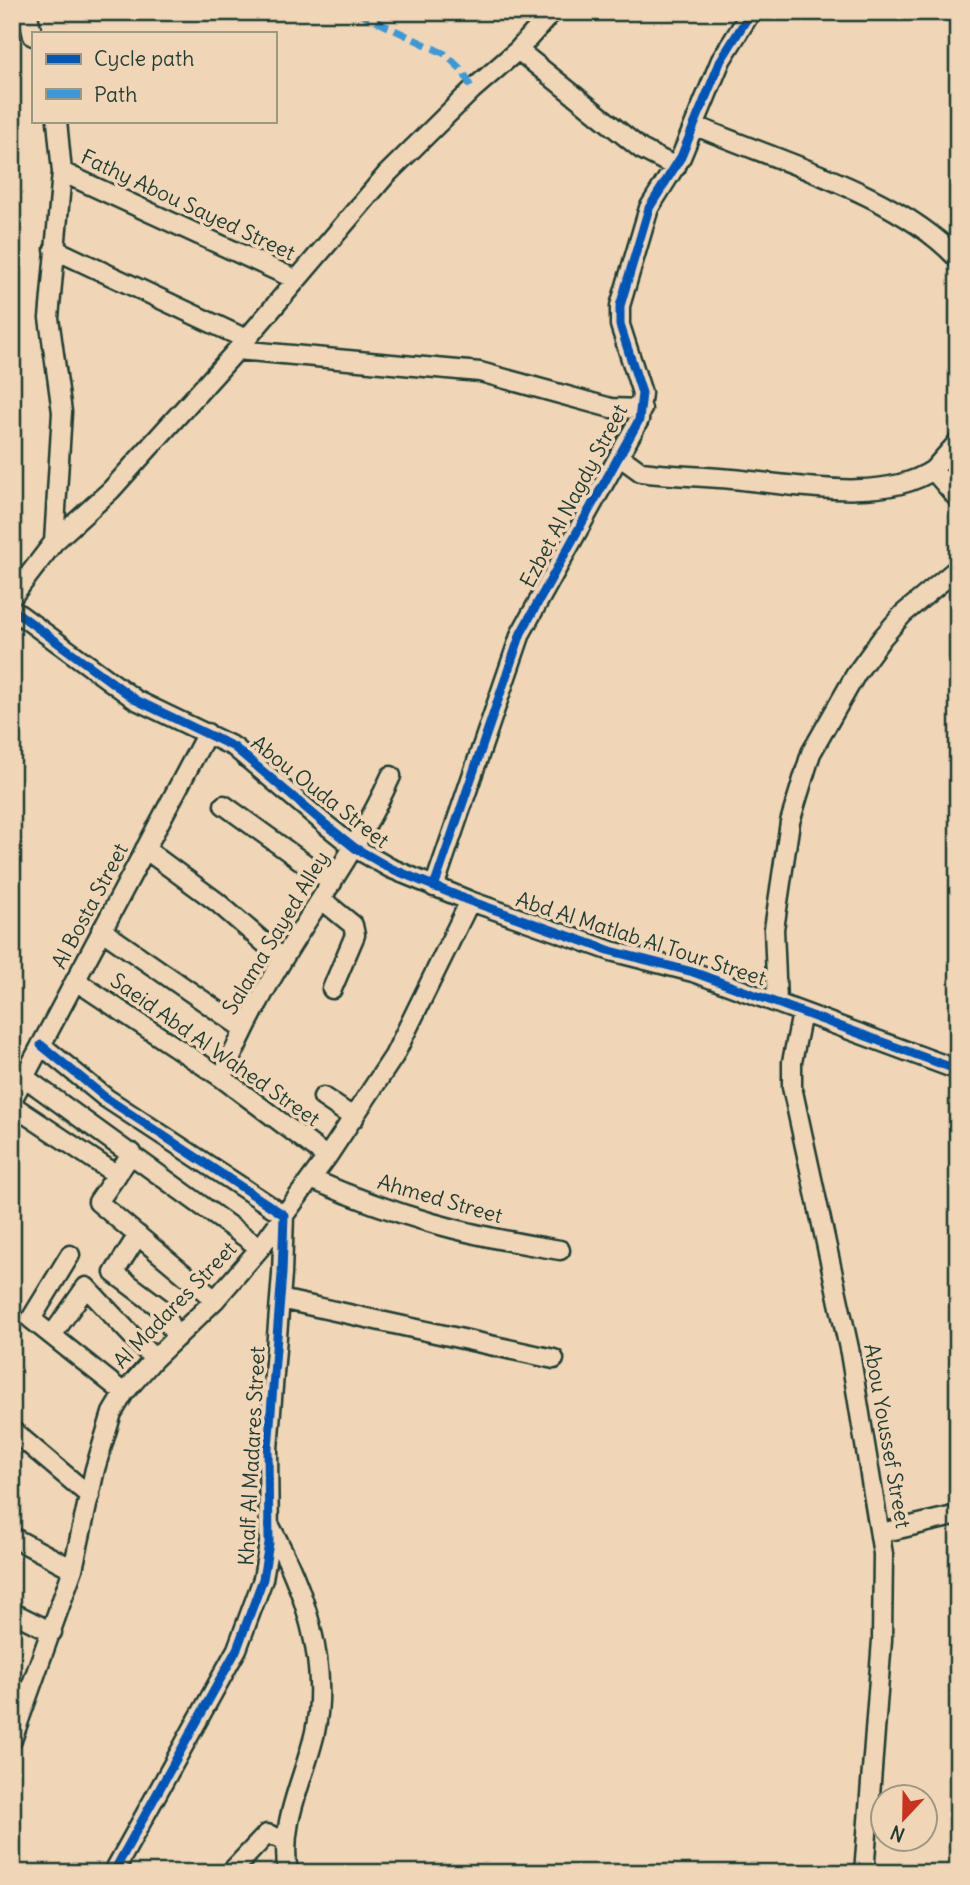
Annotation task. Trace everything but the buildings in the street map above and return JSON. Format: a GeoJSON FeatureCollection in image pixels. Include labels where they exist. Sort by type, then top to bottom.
{"type":"FeatureCollection","features":[{"type":"Feature","properties":{"kind":"street"},"geometry":{"type":"LineString","coordinates":[[27,12],[32,32]]}},
{"type":"Feature","properties":{"kind":"street"},"geometry":{"type":"LineString","coordinates":[[12,597],[54,542],[111,490],[242,345],[295,279],[386,175],[472,90],[518,50],[552,12]]}},
{"type":"Feature","properties":{"kind":"street","name":"Ezbet Al Nagdy Street"},"geometry":{"type":"LineString","coordinates":[[434,887],[521,633],[619,456],[642,409],[640,378],[620,326],[620,306],[649,208],[676,167],[696,126],[721,60],[751,12]]}},
{"type":"Feature","properties":{"kind":"street"},"geometry":{"type":"LineString","coordinates":[[518,50],[641,149],[676,167]]}},
{"type":"Feature","properties":{"kind":"street"},"geometry":{"type":"LineString","coordinates":[[54,542],[62,412],[50,335],[54,249],[62,172],[57,122]]}},
{"type":"Feature","properties":{"kind":"street"},"geometry":{"type":"LineString","coordinates":[[696,126],[872,201],[926,231],[958,259]]}},
{"type":"Feature","properties":{"kind":"street","name":"Fathy Abou Sayed Street"},"geometry":{"type":"LineString","coordinates":[[62,172],[295,279]]}},
{"type":"Feature","properties":{"kind":"street"},"geometry":{"type":"LineString","coordinates":[[54,249],[242,345],[480,372],[611,408],[642,409]]}},
{"type":"Feature","properties":{"kind":"street"},"geometry":{"type":"LineString","coordinates":[[619,456],[641,472],[821,487],[892,486],[917,480],[933,470],[958,442]]}},
{"type":"Feature","properties":{"kind":"street"},"geometry":{"type":"LineString","coordinates":[[933,470],[958,499]]}},
{"type":"Feature","properties":{"kind":"street"},"geometry":{"type":"LineString","coordinates":[[777,1002],[774,929],[790,822],[811,753],[856,674],[882,638],[903,614],[958,568]]}},
{"type":"Feature","properties":{"kind":"street","name":"Abou Ouda Street"},"geometry":{"type":"LineString","coordinates":[[12,609],[136,700],[234,747],[355,848],[390,868],[470,901]]}},
{"type":"Feature","properties":{"kind":"street","name":"Al Bosta Street"},"geometry":{"type":"LineString","coordinates":[[16,1092],[207,733]]}},
{"type":"Feature","properties":{"kind":"street","name":"Salama Sayed Alley"},"geometry":{"type":"LineString","coordinates":[[222,1077],[244,1029],[283,959],[355,848],[391,776]]}},
{"type":"Feature","properties":{"kind":"street"},"geometry":{"type":"LineString","coordinates":[[224,805],[332,883]]}},
{"type":"Feature","properties":{"kind":"street"},"geometry":{"type":"LineString","coordinates":[[145,849],[217,902],[283,959]]}},
{"type":"Feature","properties":{"kind":"street"},"geometry":{"type":"LineString","coordinates":[[321,899],[353,925],[355,935],[332,989]]}},
{"type":"Feature","properties":{"kind":"street","name":"Abd Al Matlab Al Tour Street"},"geometry":{"type":"LineString","coordinates":[[470,901],[611,951],[693,972],[777,1002],[880,1044],[958,1070]]}},
{"type":"Feature","properties":{"kind":"street","name":"Al Madares Street"},"geometry":{"type":"LineString","coordinates":[[12,1740],[73,1569],[103,1439],[124,1393],[154,1359],[215,1300],[260,1248],[327,1157],[354,1118],[418,1010],[470,901]]}},
{"type":"Feature","properties":{"kind":"street"},"geometry":{"type":"LineString","coordinates":[[101,930],[244,1029]]}},
{"type":"Feature","properties":{"kind":"street","name":"Saeid Abd Al Wahed Street"},"geometry":{"type":"LineString","coordinates":[[76,981],[222,1077],[327,1157]]}},
{"type":"Feature","properties":{"kind":"street","name":"Abou Youssef Street"},"geometry":{"type":"LineString","coordinates":[[802,1013],[793,1051],[792,1087],[850,1353],[881,1533],[882,1640],[864,1873]]}},
{"type":"Feature","properties":{"kind":"street"},"geometry":{"type":"LineString","coordinates":[[41,1045],[106,1098],[284,1215]]}},
{"type":"Feature","properties":{"kind":"street"},"geometry":{"type":"LineString","coordinates":[[16,1092],[87,1124],[132,1153],[260,1248]]}},
{"type":"Feature","properties":{"kind":"street"},"geometry":{"type":"LineString","coordinates":[[16,1092],[71,1144],[117,1175]]}},
{"type":"Feature","properties":{"kind":"street"},"geometry":{"type":"LineString","coordinates":[[323,1097],[354,1118]]}},
{"type":"Feature","properties":{"kind":"street"},"geometry":{"type":"LineString","coordinates":[[71,1144],[106,1098]]}},
{"type":"Feature","properties":{"kind":"street"},"geometry":{"type":"LineString","coordinates":[[132,1153],[98,1202],[215,1300]]}},
{"type":"Feature","properties":{"kind":"street","name":"Ahmed Street"},"geometry":{"type":"LineString","coordinates":[[311,1179],[371,1205],[432,1225],[495,1240],[559,1250]]}},
{"type":"Feature","properties":{"kind":"street","name":"Khalf Al Madares Street"},"geometry":{"type":"LineString","coordinates":[[113,1873],[237,1649],[252,1615],[263,1579],[270,1524],[268,1449],[284,1215]]}},
{"type":"Feature","properties":{"kind":"street"},"geometry":{"type":"LineString","coordinates":[[138,1235],[114,1273],[162,1308],[176,1338]]}},
{"type":"Feature","properties":{"kind":"street"},"geometry":{"type":"LineString","coordinates":[[70,1255],[31,1319],[124,1393]]}},
{"type":"Feature","properties":{"kind":"street"},"geometry":{"type":"LineString","coordinates":[[52,1334],[86,1287],[154,1359]]}},
{"type":"Feature","properties":{"kind":"street"},"geometry":{"type":"LineString","coordinates":[[280,1299],[554,1359]]}},
{"type":"Feature","properties":{"kind":"street"},"geometry":{"type":"LineString","coordinates":[[12,1430],[90,1496]]}},
{"type":"Feature","properties":{"kind":"street"},"geometry":{"type":"LineString","coordinates":[[881,1533],[958,1515]]}},
{"type":"Feature","properties":{"kind":"street"},"geometry":{"type":"LineString","coordinates":[[270,1524],[300,1589],[310,1623],[317,1677],[314,1732],[288,1814],[285,1840],[288,1873]]}},
{"type":"Feature","properties":{"kind":"street"},"geometry":{"type":"LineString","coordinates":[[12,1537],[73,1569]]}},
{"type":"Feature","properties":{"kind":"street"},"geometry":{"type":"LineString","coordinates":[[12,1612],[52,1632]]}},
{"type":"Feature","properties":{"kind":"street"},"geometry":{"type":"LineString","coordinates":[[230,1873],[267,1834],[285,1840]]}},
{"type":"Feature","properties":{"kind":"marked path"},"geometry":{"type":"LineString","coordinates":[[357,12],[445,54],[463,71],[472,90]]}},
{"type":"Feature","properties":{"kind":"cycle path"},"geometry":{"type":"LineString","coordinates":[[434,887],[521,633],[639,420],[642,393],[620,325],[620,306],[649,208],[681,157],[721,60],[751,12]]}},
{"type":"Feature","properties":{"kind":"cycle path"},"geometry":{"type":"LineString","coordinates":[[12,609],[136,700],[234,747],[355,848],[390,868],[470,901],[611,951],[693,972],[958,1070]]}},
{"type":"Feature","properties":{"kind":"cycle path"},"geometry":{"type":"LineString","coordinates":[[41,1045],[106,1098],[284,1215],[268,1449],[269,1543],[263,1579],[237,1649],[113,1873]]}}]}
